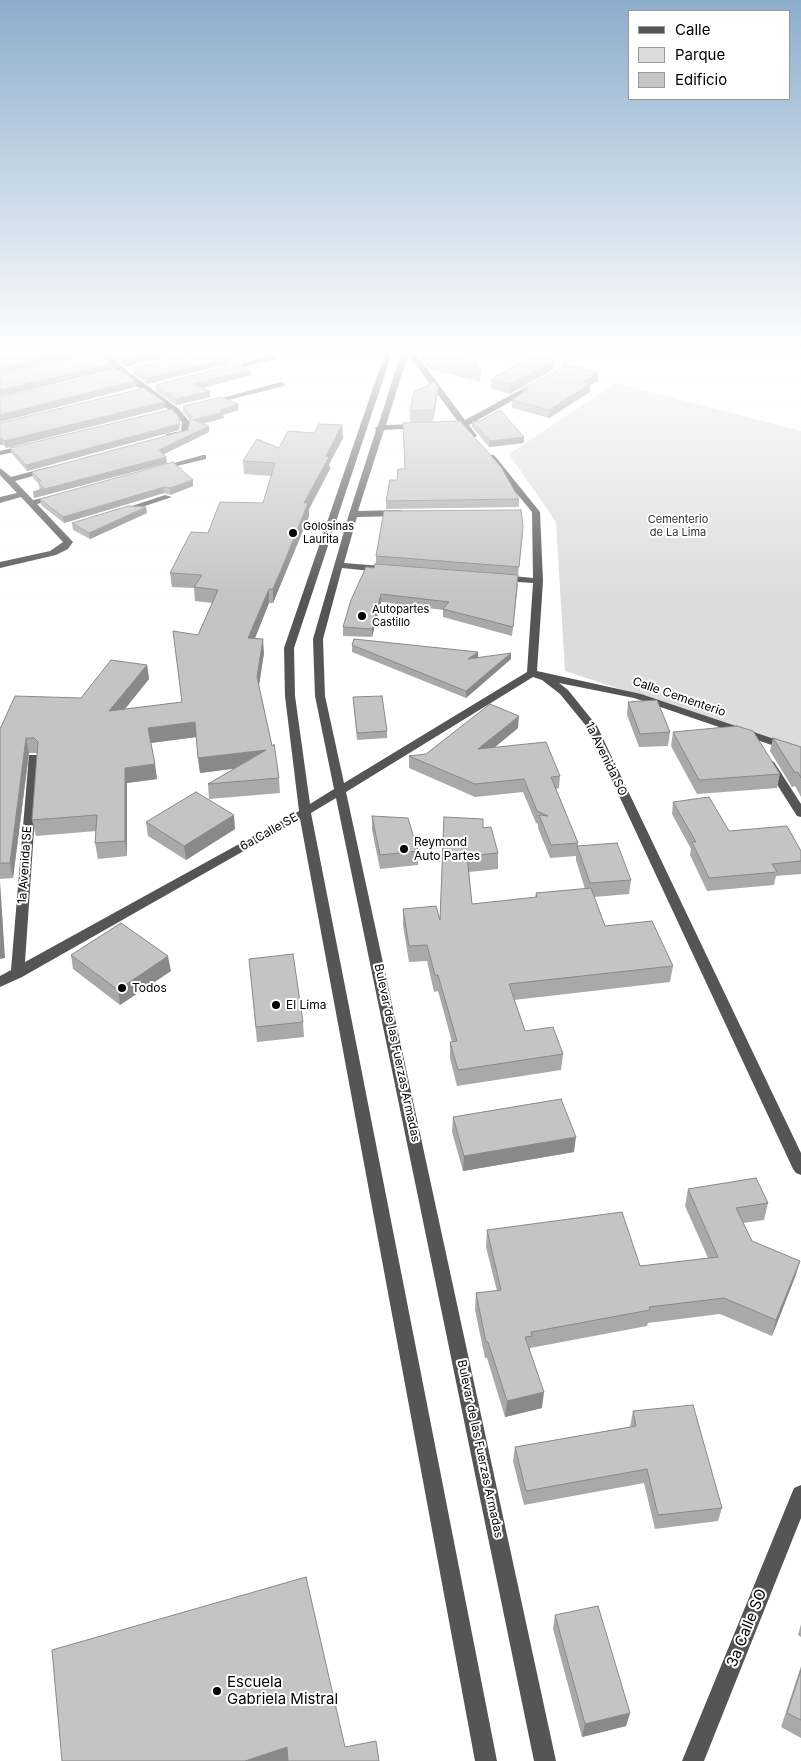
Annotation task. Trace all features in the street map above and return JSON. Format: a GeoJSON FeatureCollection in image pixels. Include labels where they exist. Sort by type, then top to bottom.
{"type":"FeatureCollection","features":[{"type":"Feature","properties":{"kind":"street"},"geometry":{"type":"LineString","coordinates":[[157,439],[184,432]]}},
{"type":"Feature","properties":{"kind":"street"},"geometry":{"type":"LineString","coordinates":[[362,432],[289,648],[290,696],[306,812],[486,1761]]}},
{"type":"Feature","properties":{"kind":"street","name":"Bulevar de las Fuerzas Armadas"},"geometry":{"type":"LineString","coordinates":[[378,432],[318,639],[320,696],[545,1761]]}},
{"type":"Feature","properties":{"kind":"street"},"geometry":{"type":"LineString","coordinates":[[470,432],[531,512],[538,581],[532,673]]}},
{"type":"Feature","properties":{"kind":"street"},"geometry":{"type":"LineString","coordinates":[[0,453],[37,444]]}},
{"type":"Feature","properties":{"kind":"street"},"geometry":{"type":"LineString","coordinates":[[155,469],[203,457]]}},
{"type":"Feature","properties":{"kind":"street"},"geometry":{"type":"LineString","coordinates":[[9,480],[55,467]]}},
{"type":"Feature","properties":{"kind":"street"},"geometry":{"type":"LineString","coordinates":[[0,470],[68,542],[65,547],[53,553],[0,566]]}},
{"type":"Feature","properties":{"kind":"street"},"geometry":{"type":"LineString","coordinates":[[30,503],[68,492]]}},
{"type":"Feature","properties":{"kind":"street"},"geometry":{"type":"LineString","coordinates":[[0,500],[22,494]]}},
{"type":"Feature","properties":{"kind":"street"},"geometry":{"type":"LineString","coordinates":[[112,514],[168,497]]}},
{"type":"Feature","properties":{"kind":"street"},"geometry":{"type":"LineString","coordinates":[[353,514],[411,513]]}},
{"type":"Feature","properties":{"kind":"street"},"geometry":{"type":"LineString","coordinates":[[56,530],[66,528]]}},
{"type":"Feature","properties":{"kind":"street"},"geometry":{"type":"LineString","coordinates":[[338,565],[395,570]]}},
{"type":"Feature","properties":{"kind":"street"},"geometry":{"type":"LineString","coordinates":[[490,577],[538,581]]}},
{"type":"Feature","properties":{"kind":"street","name":"6a Calle SE"},"geometry":{"type":"LineString","coordinates":[[0,982],[306,812],[532,673]]}},
{"type":"Feature","properties":{"kind":"street","name":"1a Avenida SO"},"geometry":{"type":"LineString","coordinates":[[532,673],[546,678],[578,706],[592,726],[801,1169]]}},
{"type":"Feature","properties":{"kind":"street","name":"Calle Cementerio"},"geometry":{"type":"LineString","coordinates":[[546,678],[580,683],[637,696],[801,752]]}},
{"type":"Feature","properties":{"kind":"street"},"geometry":{"type":"LineString","coordinates":[[753,737],[801,813]]}},
{"type":"Feature","properties":{"kind":"street","name":"1a Avenida SE"},"geometry":{"type":"LineString","coordinates":[[16,974],[33,757]]}},
{"type":"Feature","properties":{"kind":"street","name":"3a Calle SO"},"geometry":{"type":"LineString","coordinates":[[693,1761],[801,1494]]}},
{"type":"Feature","properties":{"kind":"green space","name":"Cementerio de La Lima"},"geometry":{"type":"Polygon","coordinates":[[[542,432],[801,432],[801,748],[565,671],[556,522],[509,454],[542,432]]]}},
{"type":"Feature","properties":{"kind":"building"},"geometry":{"type":"Polygon","coordinates":[[[0,432],[40,432],[4,441],[0,438],[0,432]]]}},
{"type":"Feature","properties":{"kind":"building"},"geometry":{"type":"Polygon","coordinates":[[[76,432],[148,432],[26,465],[10,448],[76,432]]]}},
{"type":"Feature","properties":{"kind":"building"},"geometry":{"type":"Polygon","coordinates":[[[180,432],[196,432],[159,450],[166,457],[33,492],[44,488],[38,482],[41,481],[32,472],[180,432]]]}},
{"type":"Feature","properties":{"kind":"building"},"geometry":{"type":"Polygon","coordinates":[[[287,432],[338,432],[326,456],[329,457],[304,503],[308,503],[273,589],[269,589],[248,638],[263,639],[257,677],[272,746],[274,744],[279,778],[208,784],[266,750],[198,758],[195,722],[148,728],[155,764],[125,768],[125,841],[95,843],[97,815],[32,820],[38,742],[34,738],[26,738],[10,863],[0,863],[0,728],[15,696],[81,698],[111,660],[147,665],[109,711],[182,702],[173,631],[198,635],[218,590],[194,587],[202,575],[170,573],[191,532],[208,533],[220,502],[263,503],[275,463],[243,461],[257,439],[279,448],[287,432]]]}},
{"type":"Feature","properties":{"kind":"building"},"geometry":{"type":"Polygon","coordinates":[[[403,432],[470,432],[501,467],[519,499],[386,501],[390,480],[397,480],[398,469],[405,469],[403,432]]]}},
{"type":"Feature","properties":{"kind":"building"},"geometry":{"type":"Polygon","coordinates":[[[482,432],[520,432],[524,437],[490,441],[482,432]]]}},
{"type":"Feature","properties":{"kind":"building"},"geometry":{"type":"Polygon","coordinates":[[[173,462],[193,480],[63,517],[40,499],[173,462]]]}},
{"type":"Feature","properties":{"kind":"building"},"geometry":{"type":"Polygon","coordinates":[[[128,506],[146,507],[89,533],[72,523],[128,506]]]}},
{"type":"Feature","properties":{"kind":"building"},"geometry":{"type":"Polygon","coordinates":[[[521,510],[523,526],[519,567],[376,556],[384,511],[521,510]]]}},
{"type":"Feature","properties":{"kind":"building"},"geometry":{"type":"Polygon","coordinates":[[[375,564],[518,575],[513,627],[443,609],[449,602],[381,594],[372,629],[343,627],[351,600],[366,567],[374,568],[375,564]]]}},
{"type":"Feature","properties":{"kind":"building"},"geometry":{"type":"Polygon","coordinates":[[[354,639],[478,652],[468,659],[511,653],[466,691],[352,645],[354,639]]]}},
{"type":"Feature","properties":{"kind":"building"},"geometry":{"type":"Polygon","coordinates":[[[382,696],[387,731],[357,733],[353,697],[382,696]]]}},
{"type":"Feature","properties":{"kind":"building"},"geometry":{"type":"Polygon","coordinates":[[[657,700],[670,732],[640,734],[628,702],[657,700]]]}},
{"type":"Feature","properties":{"kind":"building"},"geometry":{"type":"Polygon","coordinates":[[[490,704],[519,716],[478,749],[546,742],[560,776],[551,777],[578,843],[551,845],[539,815],[548,816],[537,811],[524,779],[475,784],[409,756],[426,754],[490,704]]]}},
{"type":"Feature","properties":{"kind":"building"},"geometry":{"type":"Polygon","coordinates":[[[737,726],[753,731],[780,774],[699,780],[673,732],[737,726]]]}},
{"type":"Feature","properties":{"kind":"building"},"geometry":{"type":"Polygon","coordinates":[[[773,738],[801,747],[801,778],[798,772],[795,773],[773,738]]]}},
{"type":"Feature","properties":{"kind":"building"},"geometry":{"type":"Polygon","coordinates":[[[196,792],[234,815],[184,846],[146,822],[196,792]]]}},
{"type":"Feature","properties":{"kind":"building"},"geometry":{"type":"Polygon","coordinates":[[[709,797],[729,831],[787,826],[801,851],[801,861],[772,864],[777,872],[709,878],[692,842],[696,842],[673,802],[709,797]]]}},
{"type":"Feature","properties":{"kind":"building"},"geometry":{"type":"Polygon","coordinates":[[[372,816],[408,818],[418,851],[380,855],[372,816]]]}},
{"type":"Feature","properties":{"kind":"building"},"geometry":{"type":"Polygon","coordinates":[[[444,817],[483,819],[483,828],[491,827],[498,853],[467,856],[472,904],[537,897],[536,893],[591,888],[605,926],[652,921],[673,966],[509,984],[525,1031],[553,1027],[563,1054],[458,1070],[450,1042],[457,1041],[438,975],[435,975],[427,945],[409,946],[403,909],[436,906],[440,920],[444,817]]]}},
{"type":"Feature","properties":{"kind":"building"},"geometry":{"type":"Polygon","coordinates":[[[617,843],[631,880],[590,883],[577,846],[617,843]]]}},
{"type":"Feature","properties":{"kind":"building","name":"Todos"},"geometry":{"type":"Polygon","coordinates":[[[121,923],[168,956],[118,990],[71,955],[121,923]]]}},
{"type":"Feature","properties":{"kind":"building","name":"El Lima"},"geometry":{"type":"Polygon","coordinates":[[[293,954],[303,1022],[256,1027],[249,959],[293,954]]]}},
{"type":"Feature","properties":{"kind":"building"},"geometry":{"type":"Polygon","coordinates":[[[561,1099],[576,1137],[464,1156],[453,1117],[561,1099]]]}},
{"type":"Feature","properties":{"kind":"building"},"geometry":{"type":"Polygon","coordinates":[[[756,1178],[768,1203],[736,1208],[752,1241],[800,1261],[776,1320],[724,1298],[649,1307],[650,1310],[531,1332],[532,1336],[525,1337],[544,1392],[507,1401],[488,1342],[486,1342],[476,1293],[501,1290],[487,1230],[622,1212],[640,1266],[718,1257],[688,1189],[756,1178]]]}},
{"type":"Feature","properties":{"kind":"building"},"geometry":{"type":"Polygon","coordinates":[[[693,1405],[722,1508],[658,1515],[647,1469],[526,1491],[515,1447],[636,1426],[633,1411],[693,1405]]]}},
{"type":"Feature","properties":{"kind":"building"},"geometry":{"type":"Polygon","coordinates":[[[306,1577],[345,1747],[376,1741],[379,1761],[288,1761],[287,1747],[245,1761],[62,1761],[52,1650],[306,1577]]]}},
{"type":"Feature","properties":{"kind":"building"},"geometry":{"type":"Polygon","coordinates":[[[598,1606],[630,1713],[585,1724],[555,1615],[598,1606]]]}},
{"type":"Feature","properties":{"kind":"building"},"geometry":{"type":"Polygon","coordinates":[[[801,1670],[801,1720],[787,1713],[801,1670]]]}},
{"type":"Feature","properties":{"kind":"place","name":"Golosinas Laurita"},"geometry":{"type":"Point","coordinates":[293,533]}},
{"type":"Feature","properties":{"kind":"place","name":"Autopartes Castillo"},"geometry":{"type":"Point","coordinates":[362,616]}},
{"type":"Feature","properties":{"kind":"place","name":"Reymond Auto Partes"},"geometry":{"type":"Point","coordinates":[404,849]}},
{"type":"Feature","properties":{"kind":"place","name":"Todos"},"geometry":{"type":"Point","coordinates":[122,988]}},
{"type":"Feature","properties":{"kind":"place","name":"El Lima"},"geometry":{"type":"Point","coordinates":[276,1005]}},
{"type":"Feature","properties":{"kind":"place","name":"Escuela Gabriela Mistral"},"geometry":{"type":"Point","coordinates":[217,1691]}}]}
